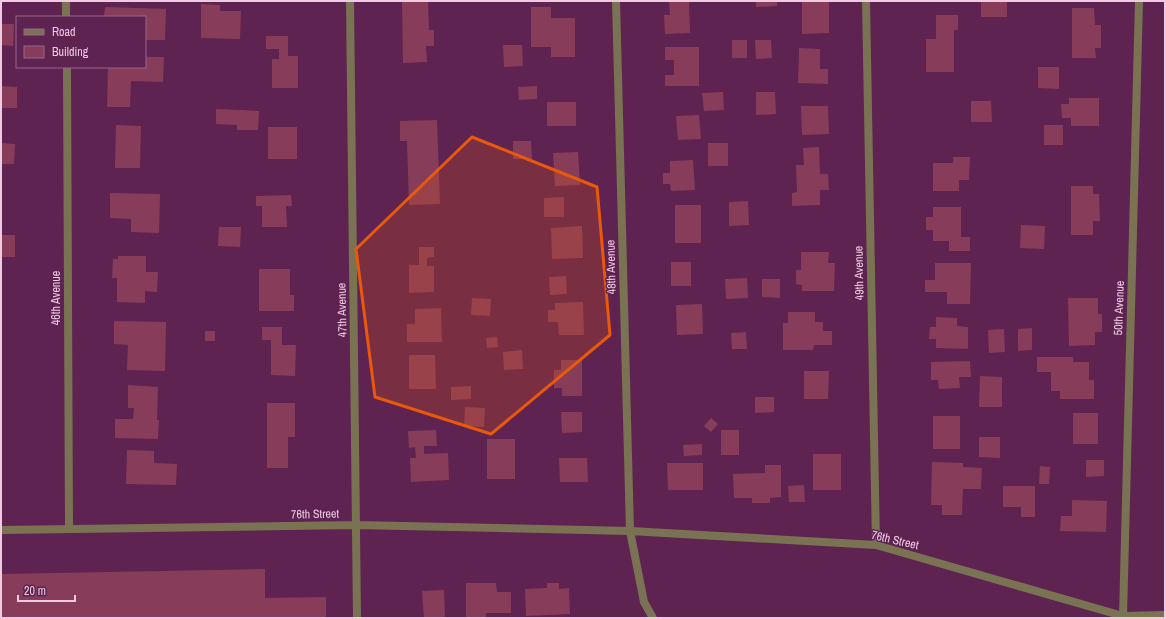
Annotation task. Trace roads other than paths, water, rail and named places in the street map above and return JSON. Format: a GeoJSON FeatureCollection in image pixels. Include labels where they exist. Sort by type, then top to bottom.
{"type":"FeatureCollection","features":[{"type":"Feature","properties":{"kind":"street"},"geometry":{"type":"LineString","coordinates":[[66,1],[66,16]]}},
{"type":"Feature","properties":{"kind":"street","name":"47th Avenue"},"geometry":{"type":"LineString","coordinates":[[350,1],[357,618]]}},
{"type":"Feature","properties":{"kind":"street","name":"48th Avenue"},"geometry":{"type":"LineString","coordinates":[[616,1],[630,532]]}},
{"type":"Feature","properties":{"kind":"street","name":"49th Avenue"},"geometry":{"type":"LineString","coordinates":[[866,1],[876,545]]}},
{"type":"Feature","properties":{"kind":"street","name":"50th Avenue"},"geometry":{"type":"LineString","coordinates":[[1121,617],[1139,1]]}},
{"type":"Feature","properties":{"kind":"street","name":"46th Avenue"},"geometry":{"type":"LineString","coordinates":[[67,68],[69,529]]}},
{"type":"Feature","properties":{"kind":"street","name":"76th Street"},"geometry":{"type":"LineString","coordinates":[[1,530],[356,525],[630,532],[876,545],[1121,617],[1165,615]]}},
{"type":"Feature","properties":{"kind":"street"},"geometry":{"type":"LineString","coordinates":[[630,532],[644,602],[653,618]]}}]}
